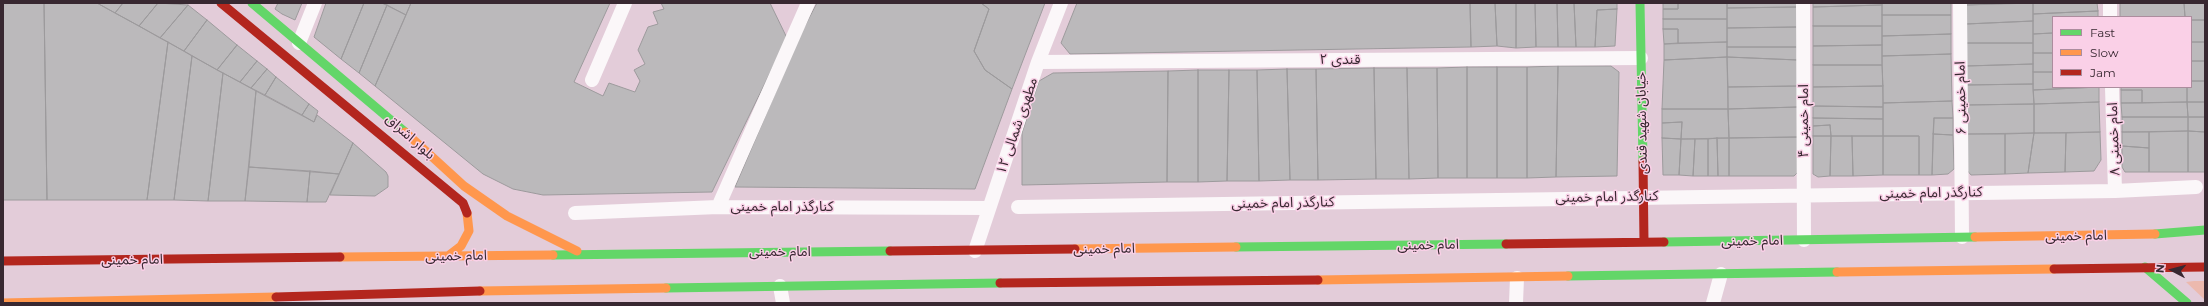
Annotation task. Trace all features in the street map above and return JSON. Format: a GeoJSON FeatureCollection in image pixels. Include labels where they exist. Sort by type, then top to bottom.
{"type":"FeatureCollection","features":[{"type":"Feature","properties":{"kind":"main road","name":"بلوار اشراق"},"geometry":{"type":"LineString","coordinates":[[221,3],[290,62],[463,203],[468,216],[469,231],[461,246],[448,256]]}},
{"type":"Feature","properties":{"kind":"main road","name":"بلوار اشراق"},"geometry":{"type":"LineString","coordinates":[[252,3],[430,154],[464,186],[507,216],[581,253]]}},
{"type":"Feature","properties":{"kind":"main road","name":"خیابان شهید قندی"},"geometry":{"type":"LineString","coordinates":[[1640,3],[1644,242]]}},
{"type":"Feature","properties":{"kind":"main road"},"geometry":{"type":"LineString","coordinates":[[290,62],[299,43]]}},
{"type":"Feature","properties":{"kind":"main road","name":"امام خمینی"},"geometry":{"type":"LineString","coordinates":[[3,261],[581,253],[975,251],[1804,240],[2160,234],[2205,230]]}},
{"type":"Feature","properties":{"kind":"main road"},"geometry":{"type":"LineString","coordinates":[[2145,267],[2187,303]]}},
{"type":"Feature","properties":{"kind":"main road"},"geometry":{"type":"LineString","coordinates":[[3,303],[376,299],[536,289],[736,288],[780,286],[1517,278],[2205,267]]}},
{"type":"Feature","properties":{"kind":"main road"},"geometry":{"type":"LineString","coordinates":[[716,297],[736,288]]}},
{"type":"Feature","properties":{"kind":"main road"},"geometry":{"type":"LineString","coordinates":[[532,303],[536,289]]}},
{"type":"Feature","properties":{"kind":"main road"},"geometry":{"type":"LineString","coordinates":[[587,289],[606,297]]}},
{"type":"Feature","properties":{"kind":"street"},"geometry":{"type":"LineString","coordinates":[[299,43],[315,3]]}},
{"type":"Feature","properties":{"kind":"street"},"geometry":{"type":"LineString","coordinates":[[592,80],[624,3]]}},
{"type":"Feature","properties":{"kind":"street"},"geometry":{"type":"LineString","coordinates":[[718,207],[808,3]]}},
{"type":"Feature","properties":{"kind":"street","name":"مطهری شمالی ۱۲"},"geometry":{"type":"LineString","coordinates":[[975,251],[1038,62],[1061,3]]}},
{"type":"Feature","properties":{"kind":"street","name":"امام خمینی ۴"},"geometry":{"type":"LineString","coordinates":[[1803,3],[1804,240]]}},
{"type":"Feature","properties":{"kind":"street","name":"امام خمینی ۶"},"geometry":{"type":"LineString","coordinates":[[1960,3],[1962,237]]}},
{"type":"Feature","properties":{"kind":"street"},"geometry":{"type":"LineString","coordinates":[[2110,3],[2110,16]]}},
{"type":"Feature","properties":{"kind":"street","name":"قندی ۲"},"geometry":{"type":"LineString","coordinates":[[1038,62],[1641,58]]}},
{"type":"Feature","properties":{"kind":"street","name":"امام خمینی ۸"},"geometry":{"type":"LineString","coordinates":[[2112,88],[2115,191]]}},
{"type":"Feature","properties":{"kind":"street","name":"کنارگذر امام خمینی"},"geometry":{"type":"LineString","coordinates":[[1018,207],[1805,194],[2115,191],[2196,187]]}},
{"type":"Feature","properties":{"kind":"street","name":"کنارگذر امام خمینی"},"geometry":{"type":"LineString","coordinates":[[575,213],[718,207],[989,208]]}},
{"type":"Feature","properties":{"kind":"street"},"geometry":{"type":"LineString","coordinates":[[1714,303],[1721,274]]}},
{"type":"Feature","properties":{"kind":"street"},"geometry":{"type":"LineString","coordinates":[[1516,303],[1517,278]]}},
{"type":"Feature","properties":{"kind":"street"},"geometry":{"type":"LineString","coordinates":[[780,286],[782,303]]}},
{"type":"Feature","properties":{"kind":"shaded area"},"geometry":{"type":"Polygon","coordinates":[[[2205,281],[2205,300],[2186,282],[2205,281]]]}},
{"type":"Feature","properties":{"kind":"building"},"geometry":{"type":"Polygon","coordinates":[[[3,3],[44,3],[47,200],[3,200],[3,3]]]}},
{"type":"Feature","properties":{"kind":"building"},"geometry":{"type":"Polygon","coordinates":[[[44,3],[97,3],[168,42],[147,200],[47,200],[44,3]]]}},
{"type":"Feature","properties":{"kind":"building"},"geometry":{"type":"Polygon","coordinates":[[[97,3],[123,3],[115,13],[97,3]]]}},
{"type":"Feature","properties":{"kind":"building"},"geometry":{"type":"Polygon","coordinates":[[[123,3],[158,3],[139,26],[115,13],[123,3]]]}},
{"type":"Feature","properties":{"kind":"building"},"geometry":{"type":"Polygon","coordinates":[[[158,3],[188,5],[160,38],[139,26],[158,3]]]}},
{"type":"Feature","properties":{"kind":"building"},"geometry":{"type":"Polygon","coordinates":[[[278,3],[302,3],[295,20],[275,9],[278,3]]]}},
{"type":"Feature","properties":{"kind":"building"},"geometry":{"type":"Polygon","coordinates":[[[326,3],[364,3],[341,59],[314,37],[326,3]]]}},
{"type":"Feature","properties":{"kind":"building"},"geometry":{"type":"Polygon","coordinates":[[[364,3],[382,3],[387,5],[359,73],[341,59],[364,3]]]}},
{"type":"Feature","properties":{"kind":"building"},"geometry":{"type":"Polygon","coordinates":[[[382,3],[411,3],[406,15],[382,3]]]}},
{"type":"Feature","properties":{"kind":"building"},"geometry":{"type":"Polygon","coordinates":[[[411,3],[610,3],[574,82],[603,96],[609,83],[635,92],[640,81],[634,70],[645,64],[638,50],[648,27],[658,24],[653,12],[664,9],[661,3],[770,3],[787,38],[712,192],[543,195],[513,189],[483,174],[375,86],[411,3]]]}},
{"type":"Feature","properties":{"kind":"building"},"geometry":{"type":"Polygon","coordinates":[[[817,3],[981,3],[989,9],[974,51],[985,70],[1012,89],[975,189],[735,187],[799,37],[817,3]]]}},
{"type":"Feature","properties":{"kind":"building"},"geometry":{"type":"Polygon","coordinates":[[[981,3],[1045,3],[1012,89],[985,70],[974,51],[989,9],[981,3]]]}},
{"type":"Feature","properties":{"kind":"building"},"geometry":{"type":"Polygon","coordinates":[[[1077,3],[1470,3],[1471,47],[1070,54],[1061,43],[1077,3]]]}},
{"type":"Feature","properties":{"kind":"building"},"geometry":{"type":"Polygon","coordinates":[[[1470,3],[1495,3],[1497,46],[1471,47],[1470,3]]]}},
{"type":"Feature","properties":{"kind":"building"},"geometry":{"type":"Polygon","coordinates":[[[1495,3],[1516,3],[1516,48],[1497,46],[1495,3]]]}},
{"type":"Feature","properties":{"kind":"building"},"geometry":{"type":"Polygon","coordinates":[[[1516,3],[1535,3],[1536,47],[1516,48],[1516,3]]]}},
{"type":"Feature","properties":{"kind":"building"},"geometry":{"type":"Polygon","coordinates":[[[1535,3],[1557,3],[1558,47],[1536,47],[1535,3]]]}},
{"type":"Feature","properties":{"kind":"building"},"geometry":{"type":"Polygon","coordinates":[[[1557,3],[1574,3],[1576,47],[1558,47],[1557,3]]]}},
{"type":"Feature","properties":{"kind":"building"},"geometry":{"type":"Polygon","coordinates":[[[1574,3],[1617,3],[1617,9],[1597,10],[1595,47],[1576,47],[1574,3]]]}},
{"type":"Feature","properties":{"kind":"building"},"geometry":{"type":"Polygon","coordinates":[[[1663,3],[1678,3],[1678,9],[1663,9],[1663,3]]]}},
{"type":"Feature","properties":{"kind":"building"},"geometry":{"type":"Polygon","coordinates":[[[1678,3],[1727,3],[1727,19],[1663,19],[1663,9],[1678,9],[1678,3]]]}},
{"type":"Feature","properties":{"kind":"building"},"geometry":{"type":"Polygon","coordinates":[[[1727,3],[1797,3],[1797,7],[1727,8],[1727,3]]]}},
{"type":"Feature","properties":{"kind":"building"},"geometry":{"type":"Polygon","coordinates":[[[1813,3],[1882,3],[1882,5],[1813,7],[1813,3]]]}},
{"type":"Feature","properties":{"kind":"building"},"geometry":{"type":"Polygon","coordinates":[[[1882,3],[1951,3],[1951,15],[1882,15],[1882,3]]]}},
{"type":"Feature","properties":{"kind":"building"},"geometry":{"type":"Polygon","coordinates":[[[1966,3],[2016,3],[1966,5],[1966,3]]]}},
{"type":"Feature","properties":{"kind":"building"},"geometry":{"type":"Polygon","coordinates":[[[2033,3],[2097,3],[2098,11],[2033,14],[2033,3]]]}},
{"type":"Feature","properties":{"kind":"building"},"geometry":{"type":"Polygon","coordinates":[[[2033,3],[2033,21],[1966,24],[1966,5],[2033,3]]]}},
{"type":"Feature","properties":{"kind":"building"},"geometry":{"type":"Polygon","coordinates":[[[2120,3],[2184,3],[2185,16],[2120,16],[2120,3]]]}},
{"type":"Feature","properties":{"kind":"building"},"geometry":{"type":"Polygon","coordinates":[[[2184,3],[2205,3],[2205,20],[2192,20],[2192,16],[2185,16],[2184,3]]]}},
{"type":"Feature","properties":{"kind":"building"},"geometry":{"type":"Polygon","coordinates":[[[188,5],[207,20],[184,51],[160,38],[188,5]]]}},
{"type":"Feature","properties":{"kind":"building"},"geometry":{"type":"Polygon","coordinates":[[[387,5],[406,15],[375,86],[359,73],[387,5]]]}},
{"type":"Feature","properties":{"kind":"building"},"geometry":{"type":"Polygon","coordinates":[[[1882,5],[1882,26],[1813,26],[1813,7],[1882,5]]]}},
{"type":"Feature","properties":{"kind":"building"},"geometry":{"type":"Polygon","coordinates":[[[1797,7],[1797,27],[1727,28],[1727,8],[1797,7]]]}},
{"type":"Feature","properties":{"kind":"building"},"geometry":{"type":"Polygon","coordinates":[[[1617,9],[1615,46],[1595,47],[1597,10],[1617,9]]]}},
{"type":"Feature","properties":{"kind":"building"},"geometry":{"type":"Polygon","coordinates":[[[2098,11],[2098,16],[2052,16],[2052,33],[2033,34],[2033,14],[2098,11]]]}},
{"type":"Feature","properties":{"kind":"building"},"geometry":{"type":"Polygon","coordinates":[[[1882,15],[1951,15],[1951,34],[1882,36],[1882,15]]]}},
{"type":"Feature","properties":{"kind":"building"},"geometry":{"type":"Polygon","coordinates":[[[1663,19],[1727,19],[1727,42],[1678,43],[1678,29],[1663,29],[1663,19]]]}},
{"type":"Feature","properties":{"kind":"building"},"geometry":{"type":"Polygon","coordinates":[[[207,20],[237,45],[217,70],[184,51],[207,20]]]}},
{"type":"Feature","properties":{"kind":"building"},"geometry":{"type":"Polygon","coordinates":[[[2192,20],[2205,20],[2205,42],[2192,42],[2192,20]]]}},
{"type":"Feature","properties":{"kind":"building"},"geometry":{"type":"Polygon","coordinates":[[[2033,21],[2033,43],[1966,43],[1966,24],[2033,21]]]}},
{"type":"Feature","properties":{"kind":"building"},"geometry":{"type":"Polygon","coordinates":[[[1813,26],[1882,26],[1882,45],[1813,46],[1813,26]]]}},
{"type":"Feature","properties":{"kind":"building"},"geometry":{"type":"Polygon","coordinates":[[[1797,27],[1797,47],[1727,47],[1727,28],[1797,27]]]}},
{"type":"Feature","properties":{"kind":"building"},"geometry":{"type":"Polygon","coordinates":[[[1663,29],[1678,29],[1678,43],[1664,44],[1663,29]]]}},
{"type":"Feature","properties":{"kind":"building"},"geometry":{"type":"Polygon","coordinates":[[[2052,33],[2052,53],[2033,53],[2033,34],[2052,33]]]}},
{"type":"Feature","properties":{"kind":"building"},"geometry":{"type":"Polygon","coordinates":[[[1951,34],[1951,54],[1882,56],[1882,36],[1951,34]]]}},
{"type":"Feature","properties":{"kind":"building"},"geometry":{"type":"Polygon","coordinates":[[[168,42],[192,56],[174,200],[147,200],[168,42]]]}},
{"type":"Feature","properties":{"kind":"building"},"geometry":{"type":"Polygon","coordinates":[[[1727,42],[1727,57],[1664,60],[1664,44],[1727,42]]]}},
{"type":"Feature","properties":{"kind":"building"},"geometry":{"type":"Polygon","coordinates":[[[2192,42],[2205,42],[2205,61],[2192,61],[2192,42]]]}},
{"type":"Feature","properties":{"kind":"building"},"geometry":{"type":"Polygon","coordinates":[[[1966,43],[2033,43],[2033,64],[1966,66],[1966,43]]]}},
{"type":"Feature","properties":{"kind":"building"},"geometry":{"type":"Polygon","coordinates":[[[237,45],[257,61],[240,82],[217,70],[237,45]]]}},
{"type":"Feature","properties":{"kind":"building"},"geometry":{"type":"Polygon","coordinates":[[[1882,45],[1882,65],[1813,65],[1813,46],[1882,45]]]}},
{"type":"Feature","properties":{"kind":"building"},"geometry":{"type":"Polygon","coordinates":[[[1727,47],[1797,47],[1798,60],[1727,57],[1727,47]]]}},
{"type":"Feature","properties":{"kind":"building"},"geometry":{"type":"Polygon","coordinates":[[[2033,53],[2052,53],[2052,72],[2033,72],[2033,53]]]}},
{"type":"Feature","properties":{"kind":"building"},"geometry":{"type":"Polygon","coordinates":[[[1951,54],[1952,101],[1883,103],[1882,56],[1951,54]]]}},
{"type":"Feature","properties":{"kind":"building"},"geometry":{"type":"Polygon","coordinates":[[[192,56],[223,73],[208,201],[174,200],[192,56]]]}},
{"type":"Feature","properties":{"kind":"building"},"geometry":{"type":"Polygon","coordinates":[[[1727,57],[1728,109],[1662,109],[1664,60],[1727,57]]]}},
{"type":"Feature","properties":{"kind":"building"},"geometry":{"type":"Polygon","coordinates":[[[1727,57],[1798,60],[1798,86],[1728,87],[1727,57]]]}},
{"type":"Feature","properties":{"kind":"building"},"geometry":{"type":"Polygon","coordinates":[[[257,61],[267,69],[251,88],[240,82],[257,61]]]}},
{"type":"Feature","properties":{"kind":"building"},"geometry":{"type":"Polygon","coordinates":[[[2192,61],[2205,61],[2205,81],[2192,81],[2192,61]]]}},
{"type":"Feature","properties":{"kind":"building"},"geometry":{"type":"Polygon","coordinates":[[[2033,64],[2033,84],[1966,85],[1966,66],[2033,64]]]}},
{"type":"Feature","properties":{"kind":"building"},"geometry":{"type":"Polygon","coordinates":[[[1813,65],[1882,65],[1883,86],[1813,87],[1813,65]]]}},
{"type":"Feature","properties":{"kind":"building"},"geometry":{"type":"Polygon","coordinates":[[[1558,66],[1556,177],[1527,178],[1527,67],[1558,66]]]}},
{"type":"Feature","properties":{"kind":"building"},"geometry":{"type":"Polygon","coordinates":[[[1558,66],[1611,66],[1619,72],[1617,176],[1556,177],[1558,66]]]}},
{"type":"Feature","properties":{"kind":"building"},"geometry":{"type":"Polygon","coordinates":[[[1467,67],[1467,178],[1438,178],[1437,68],[1467,67]]]}},
{"type":"Feature","properties":{"kind":"building"},"geometry":{"type":"Polygon","coordinates":[[[1467,67],[1497,67],[1497,178],[1467,178],[1467,67]]]}},
{"type":"Feature","properties":{"kind":"building"},"geometry":{"type":"Polygon","coordinates":[[[1497,67],[1527,67],[1527,178],[1497,178],[1497,67]]]}},
{"type":"Feature","properties":{"kind":"building"},"geometry":{"type":"Polygon","coordinates":[[[1374,68],[1376,179],[1318,180],[1316,69],[1374,68]]]}},
{"type":"Feature","properties":{"kind":"building"},"geometry":{"type":"Polygon","coordinates":[[[1374,68],[1407,68],[1409,179],[1376,179],[1374,68]]]}},
{"type":"Feature","properties":{"kind":"building"},"geometry":{"type":"Polygon","coordinates":[[[1407,68],[1437,68],[1438,178],[1409,179],[1407,68]]]}},
{"type":"Feature","properties":{"kind":"building"},"geometry":{"type":"Polygon","coordinates":[[[267,69],[276,77],[265,95],[251,88],[267,69]]]}},
{"type":"Feature","properties":{"kind":"building"},"geometry":{"type":"Polygon","coordinates":[[[1287,69],[1290,180],[1259,181],[1257,70],[1287,69]]]}},
{"type":"Feature","properties":{"kind":"building"},"geometry":{"type":"Polygon","coordinates":[[[1287,69],[1316,69],[1318,180],[1290,180],[1287,69]]]}},
{"type":"Feature","properties":{"kind":"building"},"geometry":{"type":"Polygon","coordinates":[[[1198,70],[1198,182],[1167,182],[1168,71],[1198,70]]]}},
{"type":"Feature","properties":{"kind":"building"},"geometry":{"type":"Polygon","coordinates":[[[1198,70],[1229,70],[1227,181],[1198,182],[1198,70]]]}},
{"type":"Feature","properties":{"kind":"building"},"geometry":{"type":"Polygon","coordinates":[[[1229,70],[1257,70],[1259,181],[1227,181],[1229,70]]]}},
{"type":"Feature","properties":{"kind":"building"},"geometry":{"type":"Polygon","coordinates":[[[1168,71],[1167,182],[1022,185],[1022,133],[1039,81],[1053,73],[1168,71]]]}},
{"type":"Feature","properties":{"kind":"building"},"geometry":{"type":"Polygon","coordinates":[[[2033,72],[2052,72],[2052,88],[2077,88],[2033,90],[2033,72]]]}},
{"type":"Feature","properties":{"kind":"building"},"geometry":{"type":"Polygon","coordinates":[[[223,73],[256,91],[245,201],[208,201],[223,73]]]}},
{"type":"Feature","properties":{"kind":"building"},"geometry":{"type":"Polygon","coordinates":[[[276,77],[309,104],[302,115],[265,95],[276,77]]]}},
{"type":"Feature","properties":{"kind":"building"},"geometry":{"type":"Polygon","coordinates":[[[2192,81],[2205,81],[2205,102],[2187,102],[2187,88],[2192,88],[2192,81]]]}},
{"type":"Feature","properties":{"kind":"building"},"geometry":{"type":"Polygon","coordinates":[[[2033,84],[2034,104],[1966,105],[1966,85],[2033,84]]]}},
{"type":"Feature","properties":{"kind":"building"},"geometry":{"type":"Polygon","coordinates":[[[1798,86],[1798,107],[1728,109],[1728,87],[1798,86]]]}},
{"type":"Feature","properties":{"kind":"building"},"geometry":{"type":"Polygon","coordinates":[[[1883,86],[1883,107],[1813,106],[1813,87],[1883,86]]]}},
{"type":"Feature","properties":{"kind":"building"},"geometry":{"type":"Polygon","coordinates":[[[2099,88],[2099,102],[2034,104],[2033,90],[2099,88]]]}},
{"type":"Feature","properties":{"kind":"building"},"geometry":{"type":"Polygon","coordinates":[[[2121,88],[2187,88],[2187,102],[2142,103],[2142,90],[2121,90],[2121,88]]]}},
{"type":"Feature","properties":{"kind":"building"},"geometry":{"type":"Polygon","coordinates":[[[2121,90],[2142,90],[2142,103],[2121,103],[2121,90]]]}},
{"type":"Feature","properties":{"kind":"building"},"geometry":{"type":"Polygon","coordinates":[[[256,91],[314,122],[317,115],[353,143],[339,174],[249,167],[256,91]]]}},
{"type":"Feature","properties":{"kind":"building"},"geometry":{"type":"Polygon","coordinates":[[[1952,101],[1953,118],[1934,118],[1932,175],[1919,175],[1919,136],[1883,136],[1883,103],[1952,101]]]}},
{"type":"Feature","properties":{"kind":"building"},"geometry":{"type":"Polygon","coordinates":[[[2099,102],[2100,132],[2034,133],[2034,104],[2099,102]]]}},
{"type":"Feature","properties":{"kind":"building"},"geometry":{"type":"Polygon","coordinates":[[[2187,102],[2188,117],[2122,117],[2121,103],[2187,102]]]}},
{"type":"Feature","properties":{"kind":"building"},"geometry":{"type":"Polygon","coordinates":[[[2187,102],[2205,102],[2205,117],[2188,117],[2187,102]]]}},
{"type":"Feature","properties":{"kind":"building"},"geometry":{"type":"Polygon","coordinates":[[[309,104],[318,111],[314,122],[302,115],[309,104]]]}},
{"type":"Feature","properties":{"kind":"building"},"geometry":{"type":"Polygon","coordinates":[[[2034,104],[2034,133],[1966,134],[1966,105],[2034,104]]]}},
{"type":"Feature","properties":{"kind":"building"},"geometry":{"type":"Polygon","coordinates":[[[1813,106],[1883,107],[1883,119],[1813,118],[1813,106]]]}},
{"type":"Feature","properties":{"kind":"building"},"geometry":{"type":"Polygon","coordinates":[[[1798,107],[1799,137],[1729,138],[1728,109],[1798,107]]]}},
{"type":"Feature","properties":{"kind":"building"},"geometry":{"type":"Polygon","coordinates":[[[1662,109],[1728,109],[1729,138],[1681,139],[1682,122],[1662,123],[1662,109]]]}},
{"type":"Feature","properties":{"kind":"building"},"geometry":{"type":"Polygon","coordinates":[[[2122,117],[2188,117],[2188,131],[2122,132],[2122,117]]]}},
{"type":"Feature","properties":{"kind":"building"},"geometry":{"type":"Polygon","coordinates":[[[2188,117],[2205,117],[2205,132],[2188,131],[2188,117]]]}},
{"type":"Feature","properties":{"kind":"building"},"geometry":{"type":"Polygon","coordinates":[[[1813,118],[1883,119],[1883,136],[1831,136],[1830,125],[1813,126],[1813,118]]]}},
{"type":"Feature","properties":{"kind":"building"},"geometry":{"type":"Polygon","coordinates":[[[1934,118],[1953,118],[1953,135],[1933,134],[1934,118]]]}},
{"type":"Feature","properties":{"kind":"building"},"geometry":{"type":"Polygon","coordinates":[[[1682,122],[1681,139],[1662,138],[1662,123],[1682,122]]]}},
{"type":"Feature","properties":{"kind":"building"},"geometry":{"type":"Polygon","coordinates":[[[1830,125],[1831,136],[1813,136],[1813,126],[1830,125]]]}},
{"type":"Feature","properties":{"kind":"building"},"geometry":{"type":"Polygon","coordinates":[[[2188,131],[2205,132],[2205,172],[2188,172],[2188,131]]]}},
{"type":"Feature","properties":{"kind":"building"},"geometry":{"type":"Polygon","coordinates":[[[2188,131],[2188,172],[2149,172],[2149,132],[2188,131]]]}},
{"type":"Feature","properties":{"kind":"building"},"geometry":{"type":"Polygon","coordinates":[[[2100,132],[2101,160],[2094,171],[2065,172],[2066,133],[2100,132]]]}},
{"type":"Feature","properties":{"kind":"building"},"geometry":{"type":"Polygon","coordinates":[[[2122,132],[2149,132],[2149,148],[2122,146],[2122,132]]]}},
{"type":"Feature","properties":{"kind":"building"},"geometry":{"type":"Polygon","coordinates":[[[2034,133],[2066,133],[2065,172],[2028,173],[2034,133]]]}},
{"type":"Feature","properties":{"kind":"building"},"geometry":{"type":"Polygon","coordinates":[[[2034,133],[2028,173],[2005,174],[2005,134],[2034,133]]]}},
{"type":"Feature","properties":{"kind":"building"},"geometry":{"type":"Polygon","coordinates":[[[1933,134],[1953,135],[1954,169],[1948,174],[1932,175],[1933,134]]]}},
{"type":"Feature","properties":{"kind":"building"},"geometry":{"type":"Polygon","coordinates":[[[1966,134],[2005,134],[2005,174],[1971,175],[1966,169],[1966,134]]]}},
{"type":"Feature","properties":{"kind":"building"},"geometry":{"type":"Polygon","coordinates":[[[1813,136],[1831,136],[1830,176],[1818,177],[1813,174],[1813,136]]]}},
{"type":"Feature","properties":{"kind":"building"},"geometry":{"type":"Polygon","coordinates":[[[1831,136],[1852,136],[1853,176],[1830,176],[1831,136]]]}},
{"type":"Feature","properties":{"kind":"building"},"geometry":{"type":"Polygon","coordinates":[[[1852,136],[1883,136],[1883,175],[1853,176],[1852,136]]]}},
{"type":"Feature","properties":{"kind":"building"},"geometry":{"type":"Polygon","coordinates":[[[1883,136],[1919,136],[1919,175],[1883,175],[1883,136]]]}},
{"type":"Feature","properties":{"kind":"building"},"geometry":{"type":"Polygon","coordinates":[[[1799,137],[1798,172],[1794,176],[1729,176],[1729,138],[1799,137]]]}},
{"type":"Feature","properties":{"kind":"building"},"geometry":{"type":"Polygon","coordinates":[[[1662,138],[1681,139],[1679,175],[1663,175],[1662,138]]]}},
{"type":"Feature","properties":{"kind":"building"},"geometry":{"type":"Polygon","coordinates":[[[1717,138],[1718,176],[1708,176],[1708,139],[1717,138]]]}},
{"type":"Feature","properties":{"kind":"building"},"geometry":{"type":"Polygon","coordinates":[[[1717,138],[1729,138],[1729,176],[1718,176],[1717,138]]]}},
{"type":"Feature","properties":{"kind":"building"},"geometry":{"type":"Polygon","coordinates":[[[1681,139],[1695,139],[1693,176],[1679,175],[1681,139]]]}},
{"type":"Feature","properties":{"kind":"building"},"geometry":{"type":"Polygon","coordinates":[[[1695,139],[1708,139],[1708,176],[1693,176],[1695,139]]]}},
{"type":"Feature","properties":{"kind":"building"},"geometry":{"type":"Polygon","coordinates":[[[353,143],[386,172],[388,176],[388,187],[375,196],[330,195],[353,143]]]}},
{"type":"Feature","properties":{"kind":"building"},"geometry":{"type":"Polygon","coordinates":[[[2122,146],[2149,148],[2149,172],[2125,172],[2122,167],[2122,146]]]}},
{"type":"Feature","properties":{"kind":"building"},"geometry":{"type":"Polygon","coordinates":[[[249,167],[310,171],[307,202],[245,201],[249,167]]]}},
{"type":"Feature","properties":{"kind":"building"},"geometry":{"type":"Polygon","coordinates":[[[310,171],[339,174],[326,202],[307,202],[310,171]]]}},
{"type":"Feature","properties":{"kind":"traffic: fast"},"geometry":{"type":"LineString","coordinates":[[252,3],[405,132]]}},
{"type":"Feature","properties":{"kind":"traffic: fast"},"geometry":{"type":"LineString","coordinates":[[1640,3],[1643,161]]}},
{"type":"Feature","properties":{"kind":"traffic: fast"},"geometry":{"type":"LineString","coordinates":[[2155,234],[2205,230]]}},
{"type":"Feature","properties":{"kind":"traffic: fast"},"geometry":{"type":"LineString","coordinates":[[1664,242],[1975,237]]}},
{"type":"Feature","properties":{"kind":"traffic: fast"},"geometry":{"type":"LineString","coordinates":[[1236,247],[1506,244]]}},
{"type":"Feature","properties":{"kind":"traffic: fast"},"geometry":{"type":"LineString","coordinates":[[553,255],[890,251]]}},
{"type":"Feature","properties":{"kind":"traffic: fast"},"geometry":{"type":"LineString","coordinates":[[2145,267],[2187,303]]}},
{"type":"Feature","properties":{"kind":"traffic: fast"},"geometry":{"type":"LineString","coordinates":[[1568,276],[1837,272]]}},
{"type":"Feature","properties":{"kind":"traffic: fast"},"geometry":{"type":"LineString","coordinates":[[666,288],[1000,283]]}},
{"type":"Feature","properties":{"kind":"traffic: slow"},"geometry":{"type":"LineString","coordinates":[[405,132],[464,186],[507,216],[577,251]]}},
{"type":"Feature","properties":{"kind":"traffic: slow"},"geometry":{"type":"LineString","coordinates":[[448,256],[461,246],[469,231],[467,213]]}},
{"type":"Feature","properties":{"kind":"traffic: slow"},"geometry":{"type":"LineString","coordinates":[[1975,237],[2155,234]]}},
{"type":"Feature","properties":{"kind":"traffic: slow"},"geometry":{"type":"LineString","coordinates":[[1075,249],[1236,247]]}},
{"type":"Feature","properties":{"kind":"traffic: slow"},"geometry":{"type":"LineString","coordinates":[[340,257],[553,255]]}},
{"type":"Feature","properties":{"kind":"traffic: slow"},"geometry":{"type":"LineString","coordinates":[[1837,272],[2054,269]]}},
{"type":"Feature","properties":{"kind":"traffic: slow"},"geometry":{"type":"LineString","coordinates":[[1318,280],[1568,276]]}},
{"type":"Feature","properties":{"kind":"traffic: slow"},"geometry":{"type":"LineString","coordinates":[[480,291],[666,288]]}},
{"type":"Feature","properties":{"kind":"traffic: slow"},"geometry":{"type":"LineString","coordinates":[[3,303],[276,297]]}},
{"type":"Feature","properties":{"kind":"traffic: jam"},"geometry":{"type":"LineString","coordinates":[[221,3],[463,203],[467,213]]}},
{"type":"Feature","properties":{"kind":"traffic: jam"},"geometry":{"type":"LineString","coordinates":[[1643,161],[1644,242]]}},
{"type":"Feature","properties":{"kind":"traffic: jam"},"geometry":{"type":"LineString","coordinates":[[1506,244],[1664,242]]}},
{"type":"Feature","properties":{"kind":"traffic: jam"},"geometry":{"type":"LineString","coordinates":[[890,251],[1075,249]]}},
{"type":"Feature","properties":{"kind":"traffic: jam"},"geometry":{"type":"LineString","coordinates":[[3,261],[340,257]]}},
{"type":"Feature","properties":{"kind":"traffic: jam"},"geometry":{"type":"LineString","coordinates":[[2054,269],[2205,267]]}},
{"type":"Feature","properties":{"kind":"traffic: jam"},"geometry":{"type":"LineString","coordinates":[[1000,283],[1318,280]]}},
{"type":"Feature","properties":{"kind":"traffic: jam"},"geometry":{"type":"LineString","coordinates":[[276,297],[480,291]]}}]}
